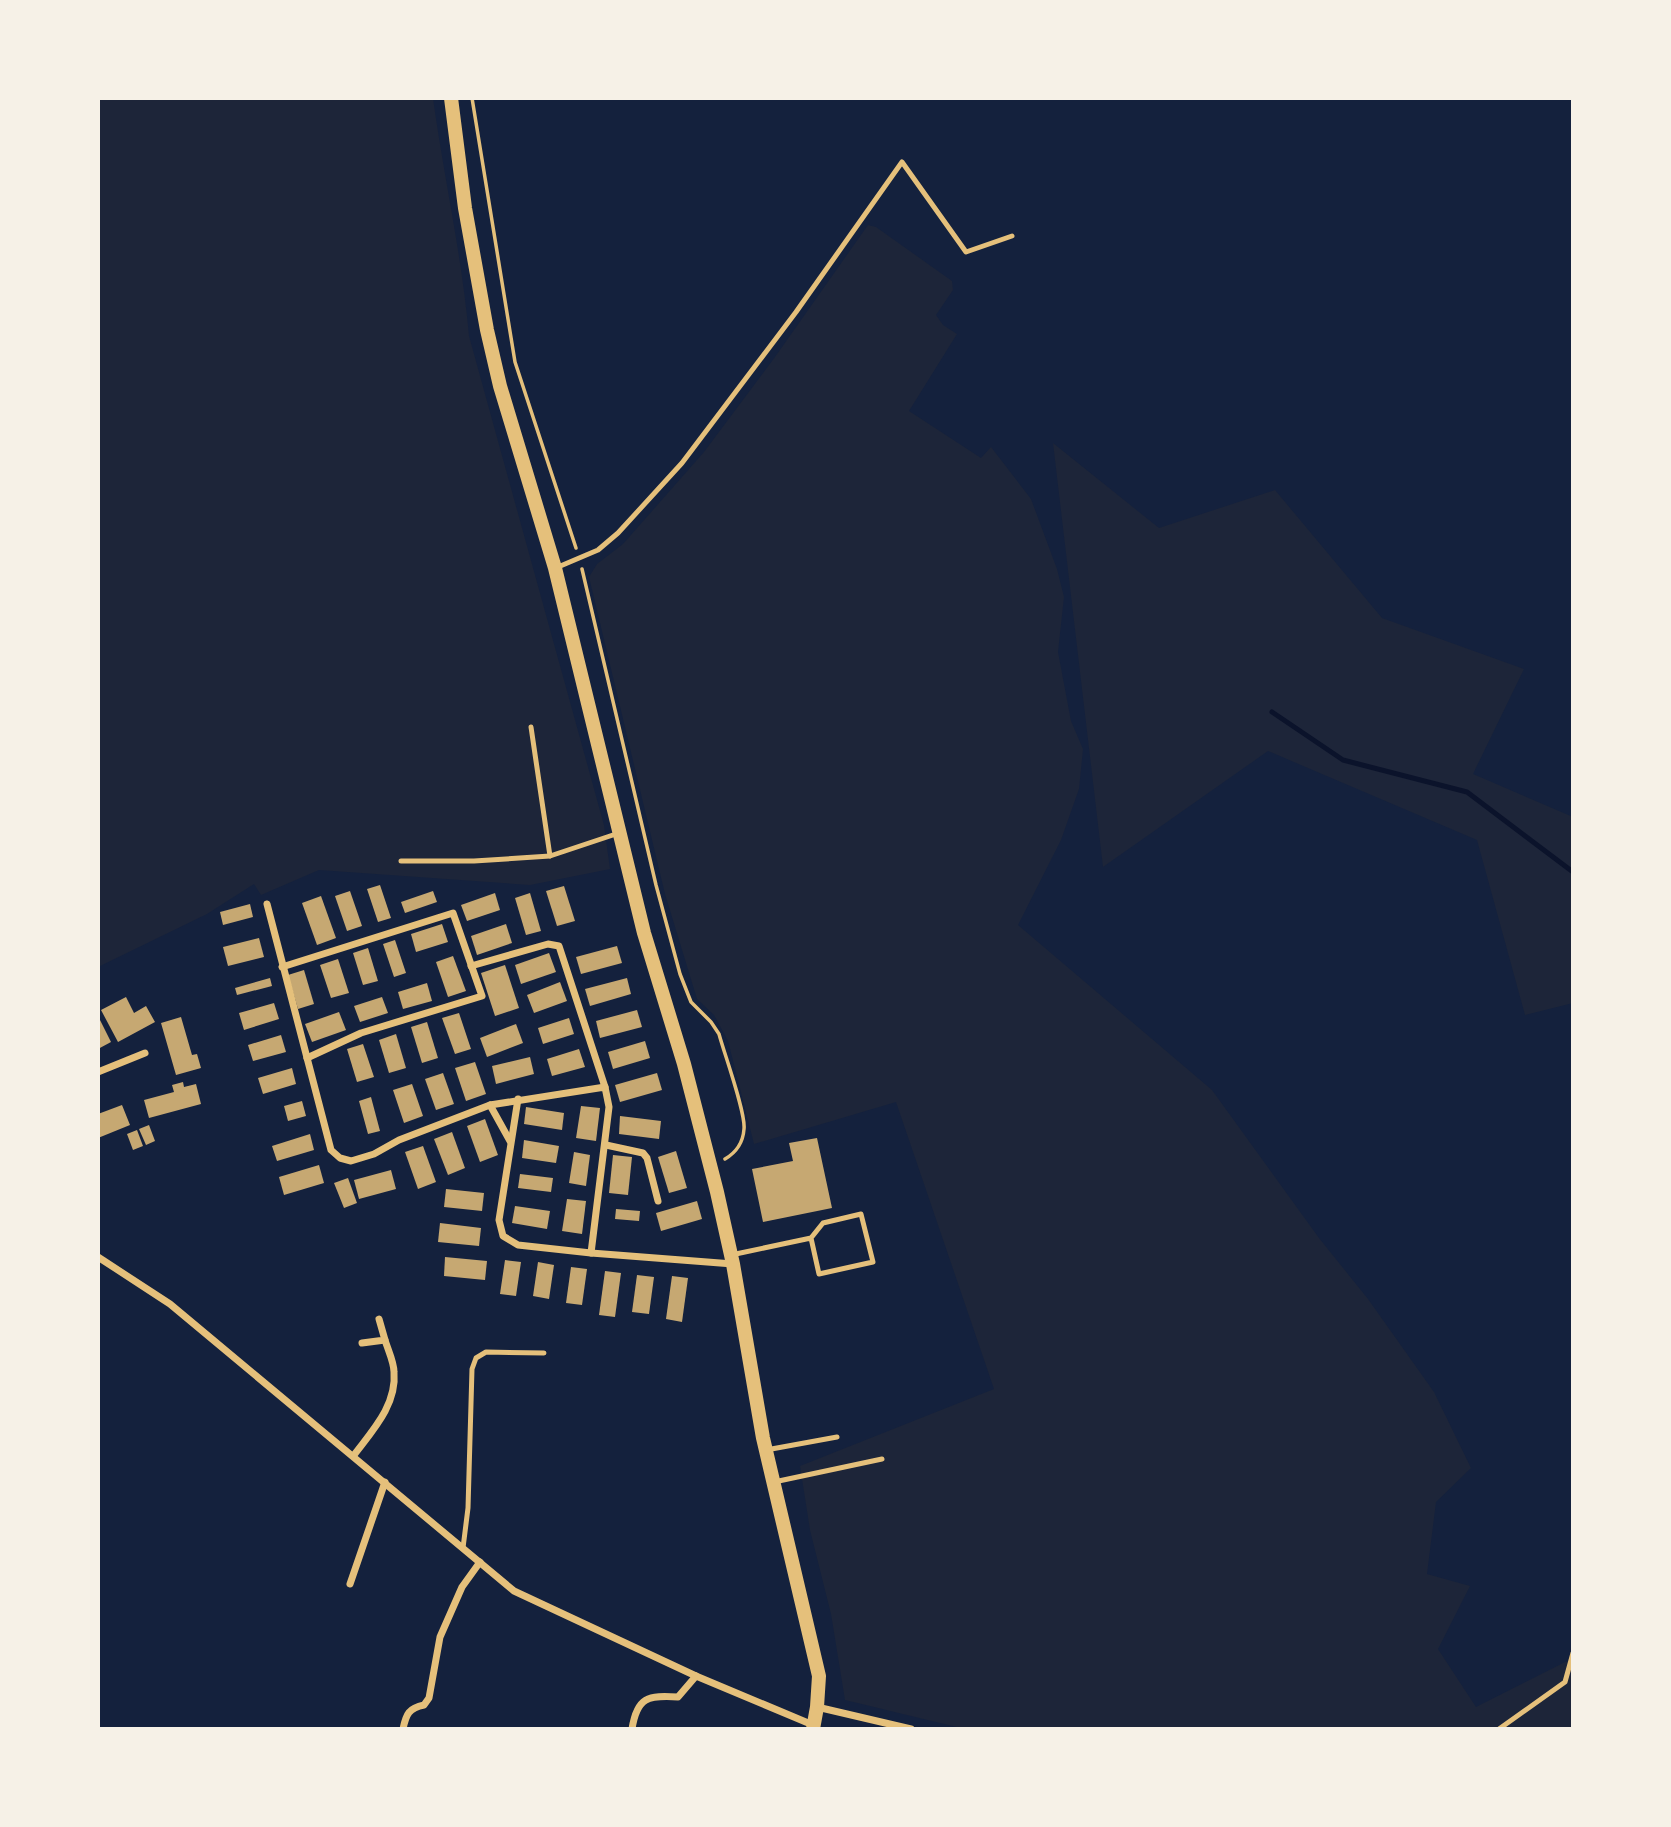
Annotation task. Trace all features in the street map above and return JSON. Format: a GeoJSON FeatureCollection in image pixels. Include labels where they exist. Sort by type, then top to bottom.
{"type":"FeatureCollection","features":[{"type":"Feature","properties":{"kind":"main road"},"geometry":{"type":"LineString","coordinates":[[451,98],[466,208],[487,330],[500,386],[555,568],[644,933],[684,1064],[732,1259],[766,1450],[819,1676],[813,1727]]}},
{"type":"Feature","properties":{"kind":"street"},"geometry":{"type":"LineString","coordinates":[[267,904],[331,1150],[340,1158],[351,1161],[374,1154],[399,1140],[490,1105],[605,1087]]}},
{"type":"Feature","properties":{"kind":"street"},"geometry":{"type":"LineString","coordinates":[[282,967],[453,913],[482,996],[361,1033],[307,1058]]}},
{"type":"Feature","properties":{"kind":"street"},"geometry":{"type":"LineString","coordinates":[[471,966],[548,944],[559,946],[605,1087],[609,1107],[591,1253]]}},
{"type":"Feature","properties":{"kind":"street"},"geometry":{"type":"LineString","coordinates":[[98,1072],[145,1053]]}},
{"type":"Feature","properties":{"kind":"street"},"geometry":{"type":"LineString","coordinates":[[518,1099],[499,1220],[503,1236],[518,1245],[591,1253],[732,1259]]}},
{"type":"Feature","properties":{"kind":"street"},"geometry":{"type":"LineString","coordinates":[[490,1105],[510,1141]]}},
{"type":"Feature","properties":{"kind":"street"},"geometry":{"type":"LineString","coordinates":[[606,1145],[643,1153],[647,1158],[658,1201]]}},
{"type":"Feature","properties":{"kind":"street"},"geometry":{"type":"LineString","coordinates":[[98,1257],[170,1304],[514,1591],[813,1727]]}},
{"type":"Feature","properties":{"kind":"street"},"geometry":{"type":"LineString","coordinates":[[354,1455],[387,1409],[393,1390],[395,1371],[379,1320]]}},
{"type":"Feature","properties":{"kind":"street"},"geometry":{"type":"LineString","coordinates":[[362,1343],[385,1340]]}},
{"type":"Feature","properties":{"kind":"street"},"geometry":{"type":"LineString","coordinates":[[351,1584],[385,1482]]}},
{"type":"Feature","properties":{"kind":"street"},"geometry":{"type":"LineString","coordinates":[[403,1729],[407,1714],[413,1707],[424,1705],[429,1698],[440,1637],[462,1587],[480,1562]]}},
{"type":"Feature","properties":{"kind":"street"},"geometry":{"type":"LineString","coordinates":[[632,1729],[635,1713],[644,1699],[658,1695],[678,1697],[696,1676]]}},
{"type":"Feature","properties":{"kind":"street"},"geometry":{"type":"LineString","coordinates":[[817,1707],[911,1729]]}},
{"type":"Feature","properties":{"kind":"lane"},"geometry":{"type":"LineString","coordinates":[[555,568],[580,560],[598,550],[618,533],[682,463],[796,312],[902,162],[967,252],[1012,236]]}},
{"type":"Feature","properties":{"kind":"lane"},"geometry":{"type":"LineString","coordinates":[[531,727],[550,856]]}},
{"type":"Feature","properties":{"kind":"lane"},"geometry":{"type":"LineString","coordinates":[[401,861],[474,861],[550,856],[619,832]]}},
{"type":"Feature","properties":{"kind":"lane"},"geometry":{"type":"LineString","coordinates":[[732,1259],[811,1238],[822,1223],[860,1214],[873,1262],[819,1274],[811,1238]]}},
{"type":"Feature","properties":{"kind":"lane"},"geometry":{"type":"LineString","coordinates":[[463,1548],[468,1508],[472,1369],[476,1358],[486,1352],[544,1353]]}},
{"type":"Feature","properties":{"kind":"lane"},"geometry":{"type":"LineString","coordinates":[[766,1450],[837,1437]]}},
{"type":"Feature","properties":{"kind":"lane"},"geometry":{"type":"LineString","coordinates":[[774,1482],[882,1459]]}},
{"type":"Feature","properties":{"kind":"lane"},"geometry":{"type":"LineString","coordinates":[[1499,1729],[1564,1682],[1573,1653]]}},
{"type":"Feature","properties":{"kind":"path"},"geometry":{"type":"LineString","coordinates":[[472,98],[515,362],[580,560],[656,885],[680,974],[691,1002],[719,1034],[745,1126],[741,1144],[732,1156],[709,1164]]}},
{"type":"Feature","properties":{"kind":"shaded area"},"geometry":{"type":"Polygon","coordinates":[[[98,98],[433,98],[469,336],[604,825],[610,869],[530,885],[319,870],[261,895],[254,884],[207,914],[98,967],[98,98]]]}},
{"type":"Feature","properties":{"kind":"shaded area"},"geometry":{"type":"Polygon","coordinates":[[[868,225],[876,227],[952,281],[953,290],[936,315],[943,325],[957,334],[909,411],[981,458],[991,447],[1031,499],[1057,569],[1064,597],[1058,652],[1071,721],[1083,749],[1079,789],[1061,840],[1018,925],[1212,1090],[1434,1392],[1471,1468],[1436,1502],[1427,1574],[1470,1586],[1438,1649],[1476,1707],[1573,1658],[1573,1729],[965,1729],[845,1700],[831,1614],[810,1530],[800,1466],[994,1389],[896,1102],[754,1144],[728,1041],[714,1015],[697,999],[665,894],[589,577],[597,564],[623,544],[704,452],[868,225]]]}},
{"type":"Feature","properties":{"kind":"shaded area"},"geometry":{"type":"Polygon","coordinates":[[[1053,443],[1159,528],[1275,490],[1382,618],[1524,669],[1473,774],[1573,817],[1573,1003],[1525,1015],[1477,840],[1268,751],[1103,867],[1053,443]]]}},
{"type":"Feature","properties":{"kind":"building"},"geometry":{"type":"Polygon","coordinates":[[[380,885],[391,918],[378,922],[367,889],[380,885]]]}},
{"type":"Feature","properties":{"kind":"building"},"geometry":{"type":"Polygon","coordinates":[[[564,886],[575,921],[557,926],[546,891],[564,886]]]}},
{"type":"Feature","properties":{"kind":"building"},"geometry":{"type":"Polygon","coordinates":[[[350,891],[362,926],[347,931],[335,896],[350,891]]]}},
{"type":"Feature","properties":{"kind":"building"},"geometry":{"type":"Polygon","coordinates":[[[433,891],[437,902],[405,913],[401,902],[433,891]]]}},
{"type":"Feature","properties":{"kind":"building"},"geometry":{"type":"Polygon","coordinates":[[[495,893],[500,910],[467,921],[461,905],[495,893]]]}},
{"type":"Feature","properties":{"kind":"building"},"geometry":{"type":"Polygon","coordinates":[[[530,893],[541,931],[526,935],[515,898],[530,893]]]}},
{"type":"Feature","properties":{"kind":"building"},"geometry":{"type":"Polygon","coordinates":[[[321,896],[336,938],[317,945],[302,903],[321,896]]]}},
{"type":"Feature","properties":{"kind":"building"},"geometry":{"type":"Polygon","coordinates":[[[250,904],[253,917],[223,925],[220,912],[250,904]]]}},
{"type":"Feature","properties":{"kind":"building"},"geometry":{"type":"Polygon","coordinates":[[[442,924],[448,942],[416,952],[411,934],[442,924]]]}},
{"type":"Feature","properties":{"kind":"building"},"geometry":{"type":"Polygon","coordinates":[[[506,924],[512,943],[477,955],[471,936],[506,924]]]}},
{"type":"Feature","properties":{"kind":"building"},"geometry":{"type":"Polygon","coordinates":[[[259,938],[264,957],[228,966],[223,947],[259,938]]]}},
{"type":"Feature","properties":{"kind":"building"},"geometry":{"type":"Polygon","coordinates":[[[395,940],[406,973],[394,977],[383,944],[395,940]]]}},
{"type":"Feature","properties":{"kind":"building"},"geometry":{"type":"Polygon","coordinates":[[[617,946],[622,963],[581,974],[576,957],[617,946]]]}},
{"type":"Feature","properties":{"kind":"building"},"geometry":{"type":"Polygon","coordinates":[[[368,948],[378,981],[363,985],[353,953],[368,948]]]}},
{"type":"Feature","properties":{"kind":"building"},"geometry":{"type":"Polygon","coordinates":[[[549,953],[556,972],[521,984],[515,965],[549,953]]]}},
{"type":"Feature","properties":{"kind":"building"},"geometry":{"type":"Polygon","coordinates":[[[453,956],[466,991],[448,997],[436,962],[453,956]]]}},
{"type":"Feature","properties":{"kind":"building"},"geometry":{"type":"Polygon","coordinates":[[[338,959],[349,993],[331,998],[320,965],[338,959]]]}},
{"type":"Feature","properties":{"kind":"building"},"geometry":{"type":"Polygon","coordinates":[[[505,965],[519,1008],[495,1016],[481,973],[505,965]]]}},
{"type":"Feature","properties":{"kind":"building"},"geometry":{"type":"Polygon","coordinates":[[[304,970],[314,1004],[298,1009],[288,975],[304,970]]]}},
{"type":"Feature","properties":{"kind":"building"},"geometry":{"type":"Polygon","coordinates":[[[270,978],[272,986],[237,995],[235,988],[270,978]]]}},
{"type":"Feature","properties":{"kind":"building"},"geometry":{"type":"Polygon","coordinates":[[[627,978],[631,994],[590,1006],[585,989],[627,978]]]}},
{"type":"Feature","properties":{"kind":"building"},"geometry":{"type":"Polygon","coordinates":[[[560,982],[567,1001],[534,1013],[527,995],[560,982]]]}},
{"type":"Feature","properties":{"kind":"building"},"geometry":{"type":"Polygon","coordinates":[[[427,983],[432,1001],[403,1009],[398,992],[427,983]]]}},
{"type":"Feature","properties":{"kind":"building"},"geometry":{"type":"Polygon","coordinates":[[[126,997],[134,1013],[146,1006],[155,1022],[118,1042],[101,1010],[126,997]]]}},
{"type":"Feature","properties":{"kind":"building"},"geometry":{"type":"Polygon","coordinates":[[[382,997],[388,1013],[360,1022],[354,1006],[382,997]]]}},
{"type":"Feature","properties":{"kind":"building"},"geometry":{"type":"Polygon","coordinates":[[[274,1003],[279,1019],[244,1030],[239,1013],[274,1003]]]}},
{"type":"Feature","properties":{"kind":"building"},"geometry":{"type":"Polygon","coordinates":[[[637,1010],[642,1027],[600,1038],[596,1021],[637,1010]]]}},
{"type":"Feature","properties":{"kind":"building"},"geometry":{"type":"Polygon","coordinates":[[[339,1012],[346,1030],[312,1042],[305,1024],[339,1012]]]}},
{"type":"Feature","properties":{"kind":"building"},"geometry":{"type":"Polygon","coordinates":[[[459,1013],[471,1049],[455,1054],[442,1018],[459,1013]]]}},
{"type":"Feature","properties":{"kind":"building"},"geometry":{"type":"Polygon","coordinates":[[[98,1016],[111,1042],[98,1049],[98,1016]]]}},
{"type":"Feature","properties":{"kind":"building"},"geometry":{"type":"Polygon","coordinates":[[[181,1017],[192,1055],[197,1054],[201,1068],[176,1075],[161,1023],[181,1017]]]}},
{"type":"Feature","properties":{"kind":"building"},"geometry":{"type":"Polygon","coordinates":[[[569,1018],[574,1034],[543,1044],[538,1028],[569,1018]]]}},
{"type":"Feature","properties":{"kind":"building"},"geometry":{"type":"Polygon","coordinates":[[[427,1022],[438,1058],[422,1063],[411,1027],[427,1022]]]}},
{"type":"Feature","properties":{"kind":"building"},"geometry":{"type":"Polygon","coordinates":[[[516,1024],[523,1043],[487,1057],[480,1038],[516,1024]]]}},
{"type":"Feature","properties":{"kind":"building"},"geometry":{"type":"Polygon","coordinates":[[[396,1034],[406,1068],[389,1073],[379,1040],[396,1034]]]}},
{"type":"Feature","properties":{"kind":"building"},"geometry":{"type":"Polygon","coordinates":[[[281,1035],[286,1052],[253,1061],[248,1045],[281,1035]]]}},
{"type":"Feature","properties":{"kind":"building"},"geometry":{"type":"Polygon","coordinates":[[[645,1041],[650,1058],[613,1069],[608,1052],[645,1041]]]}},
{"type":"Feature","properties":{"kind":"building"},"geometry":{"type":"Polygon","coordinates":[[[363,1044],[374,1077],[357,1082],[347,1049],[363,1044]]]}},
{"type":"Feature","properties":{"kind":"building"},"geometry":{"type":"Polygon","coordinates":[[[579,1049],[585,1067],[552,1076],[547,1059],[579,1049]]]}},
{"type":"Feature","properties":{"kind":"building"},"geometry":{"type":"Polygon","coordinates":[[[530,1057],[534,1074],[496,1084],[492,1066],[530,1057]]]}},
{"type":"Feature","properties":{"kind":"building"},"geometry":{"type":"Polygon","coordinates":[[[475,1062],[486,1094],[466,1101],[455,1068],[475,1062]]]}},
{"type":"Feature","properties":{"kind":"building"},"geometry":{"type":"Polygon","coordinates":[[[292,1068],[296,1084],[263,1094],[258,1078],[292,1068]]]}},
{"type":"Feature","properties":{"kind":"building"},"geometry":{"type":"Polygon","coordinates":[[[443,1073],[454,1104],[436,1110],[425,1079],[443,1073]]]}},
{"type":"Feature","properties":{"kind":"building"},"geometry":{"type":"Polygon","coordinates":[[[657,1073],[662,1090],[620,1102],[615,1085],[657,1073]]]}},
{"type":"Feature","properties":{"kind":"building"},"geometry":{"type":"Polygon","coordinates":[[[183,1082],[184,1087],[196,1084],[201,1104],[149,1118],[144,1100],[174,1092],[172,1085],[183,1082]]]}},
{"type":"Feature","properties":{"kind":"building"},"geometry":{"type":"Polygon","coordinates":[[[412,1084],[423,1116],[404,1123],[393,1090],[412,1084]]]}},
{"type":"Feature","properties":{"kind":"building"},"geometry":{"type":"Polygon","coordinates":[[[371,1097],[380,1131],[368,1134],[359,1101],[371,1097]]]}},
{"type":"Feature","properties":{"kind":"building"},"geometry":{"type":"Polygon","coordinates":[[[302,1101],[306,1116],[288,1121],[284,1106],[302,1101]]]}},
{"type":"Feature","properties":{"kind":"building"},"geometry":{"type":"Polygon","coordinates":[[[122,1105],[130,1125],[98,1138],[98,1114],[122,1105]]]}},
{"type":"Feature","properties":{"kind":"building"},"geometry":{"type":"Polygon","coordinates":[[[581,1106],[600,1108],[596,1141],[576,1138],[581,1106]]]}},
{"type":"Feature","properties":{"kind":"building"},"geometry":{"type":"Polygon","coordinates":[[[526,1107],[564,1113],[562,1130],[524,1124],[526,1107]]]}},
{"type":"Feature","properties":{"kind":"building"},"geometry":{"type":"Polygon","coordinates":[[[620,1116],[661,1121],[659,1139],[619,1134],[620,1116]]]}},
{"type":"Feature","properties":{"kind":"building"},"geometry":{"type":"Polygon","coordinates":[[[485,1119],[498,1155],[480,1162],[467,1126],[485,1119]]]}},
{"type":"Feature","properties":{"kind":"building"},"geometry":{"type":"Polygon","coordinates":[[[149,1125],[155,1141],[146,1145],[139,1129],[149,1125]]]}},
{"type":"Feature","properties":{"kind":"building"},"geometry":{"type":"Polygon","coordinates":[[[137,1130],[143,1146],[133,1150],[127,1134],[137,1130]]]}},
{"type":"Feature","properties":{"kind":"building"},"geometry":{"type":"Polygon","coordinates":[[[452,1132],[465,1168],[448,1175],[434,1139],[452,1132]]]}},
{"type":"Feature","properties":{"kind":"building"},"geometry":{"type":"Polygon","coordinates":[[[310,1134],[314,1150],[277,1161],[272,1146],[310,1134]]]}},
{"type":"Feature","properties":{"kind":"building"},"geometry":{"type":"Polygon","coordinates":[[[817,1138],[832,1208],[763,1222],[752,1169],[793,1161],[789,1143],[817,1138]]]}},
{"type":"Feature","properties":{"kind":"building"},"geometry":{"type":"Polygon","coordinates":[[[524,1140],[559,1146],[556,1163],[522,1158],[524,1140]]]}},
{"type":"Feature","properties":{"kind":"building"},"geometry":{"type":"Polygon","coordinates":[[[423,1146],[436,1182],[418,1189],[405,1152],[423,1146]]]}},
{"type":"Feature","properties":{"kind":"building"},"geometry":{"type":"Polygon","coordinates":[[[676,1151],[687,1188],[669,1193],[658,1157],[676,1151]]]}},
{"type":"Feature","properties":{"kind":"building"},"geometry":{"type":"Polygon","coordinates":[[[574,1152],[590,1155],[586,1186],[569,1183],[574,1152]]]}},
{"type":"Feature","properties":{"kind":"building"},"geometry":{"type":"Polygon","coordinates":[[[613,1155],[632,1157],[628,1195],[609,1193],[613,1155]]]}},
{"type":"Feature","properties":{"kind":"building"},"geometry":{"type":"Polygon","coordinates":[[[319,1165],[324,1183],[284,1195],[279,1177],[319,1165]]]}},
{"type":"Feature","properties":{"kind":"building"},"geometry":{"type":"Polygon","coordinates":[[[391,1170],[396,1189],[359,1199],[354,1180],[391,1170]]]}},
{"type":"Feature","properties":{"kind":"building"},"geometry":{"type":"Polygon","coordinates":[[[520,1174],[553,1178],[551,1192],[518,1188],[520,1174]]]}},
{"type":"Feature","properties":{"kind":"building"},"geometry":{"type":"Polygon","coordinates":[[[348,1178],[357,1203],[344,1208],[334,1183],[348,1178]]]}},
{"type":"Feature","properties":{"kind":"building"},"geometry":{"type":"Polygon","coordinates":[[[446,1189],[484,1193],[482,1211],[444,1207],[446,1189]]]}},
{"type":"Feature","properties":{"kind":"building"},"geometry":{"type":"Polygon","coordinates":[[[567,1199],[586,1201],[582,1234],[562,1231],[567,1199]]]}},
{"type":"Feature","properties":{"kind":"building"},"geometry":{"type":"Polygon","coordinates":[[[697,1201],[702,1219],[661,1231],[656,1213],[697,1201]]]}},
{"type":"Feature","properties":{"kind":"building"},"geometry":{"type":"Polygon","coordinates":[[[515,1206],[550,1211],[547,1229],[512,1223],[515,1206]]]}},
{"type":"Feature","properties":{"kind":"building"},"geometry":{"type":"Polygon","coordinates":[[[616,1209],[640,1211],[639,1221],[615,1219],[616,1209]]]}},
{"type":"Feature","properties":{"kind":"building"},"geometry":{"type":"Polygon","coordinates":[[[440,1223],[481,1228],[479,1246],[438,1242],[440,1223]]]}},
{"type":"Feature","properties":{"kind":"building"},"geometry":{"type":"Polygon","coordinates":[[[445,1257],[487,1261],[485,1280],[444,1276],[445,1257]]]}},
{"type":"Feature","properties":{"kind":"building"},"geometry":{"type":"Polygon","coordinates":[[[505,1260],[521,1262],[516,1296],[500,1294],[505,1260]]]}},
{"type":"Feature","properties":{"kind":"building"},"geometry":{"type":"Polygon","coordinates":[[[538,1262],[554,1265],[549,1299],[533,1296],[538,1262]]]}},
{"type":"Feature","properties":{"kind":"building"},"geometry":{"type":"Polygon","coordinates":[[[571,1267],[587,1269],[582,1305],[566,1303],[571,1267]]]}},
{"type":"Feature","properties":{"kind":"building"},"geometry":{"type":"Polygon","coordinates":[[[605,1271],[621,1273],[615,1317],[599,1315],[605,1271]]]}},
{"type":"Feature","properties":{"kind":"building"},"geometry":{"type":"Polygon","coordinates":[[[637,1275],[654,1277],[649,1314],[632,1312],[637,1275]]]}},
{"type":"Feature","properties":{"kind":"building"},"geometry":{"type":"Polygon","coordinates":[[[672,1276],[688,1278],[682,1322],[666,1319],[672,1276]]]}},
{"type":"Feature","properties":{"kind":"waterway"},"geometry":{"type":"LineString","coordinates":[[1272,712],[1343,760],[1467,792],[1573,872]]}}]}
